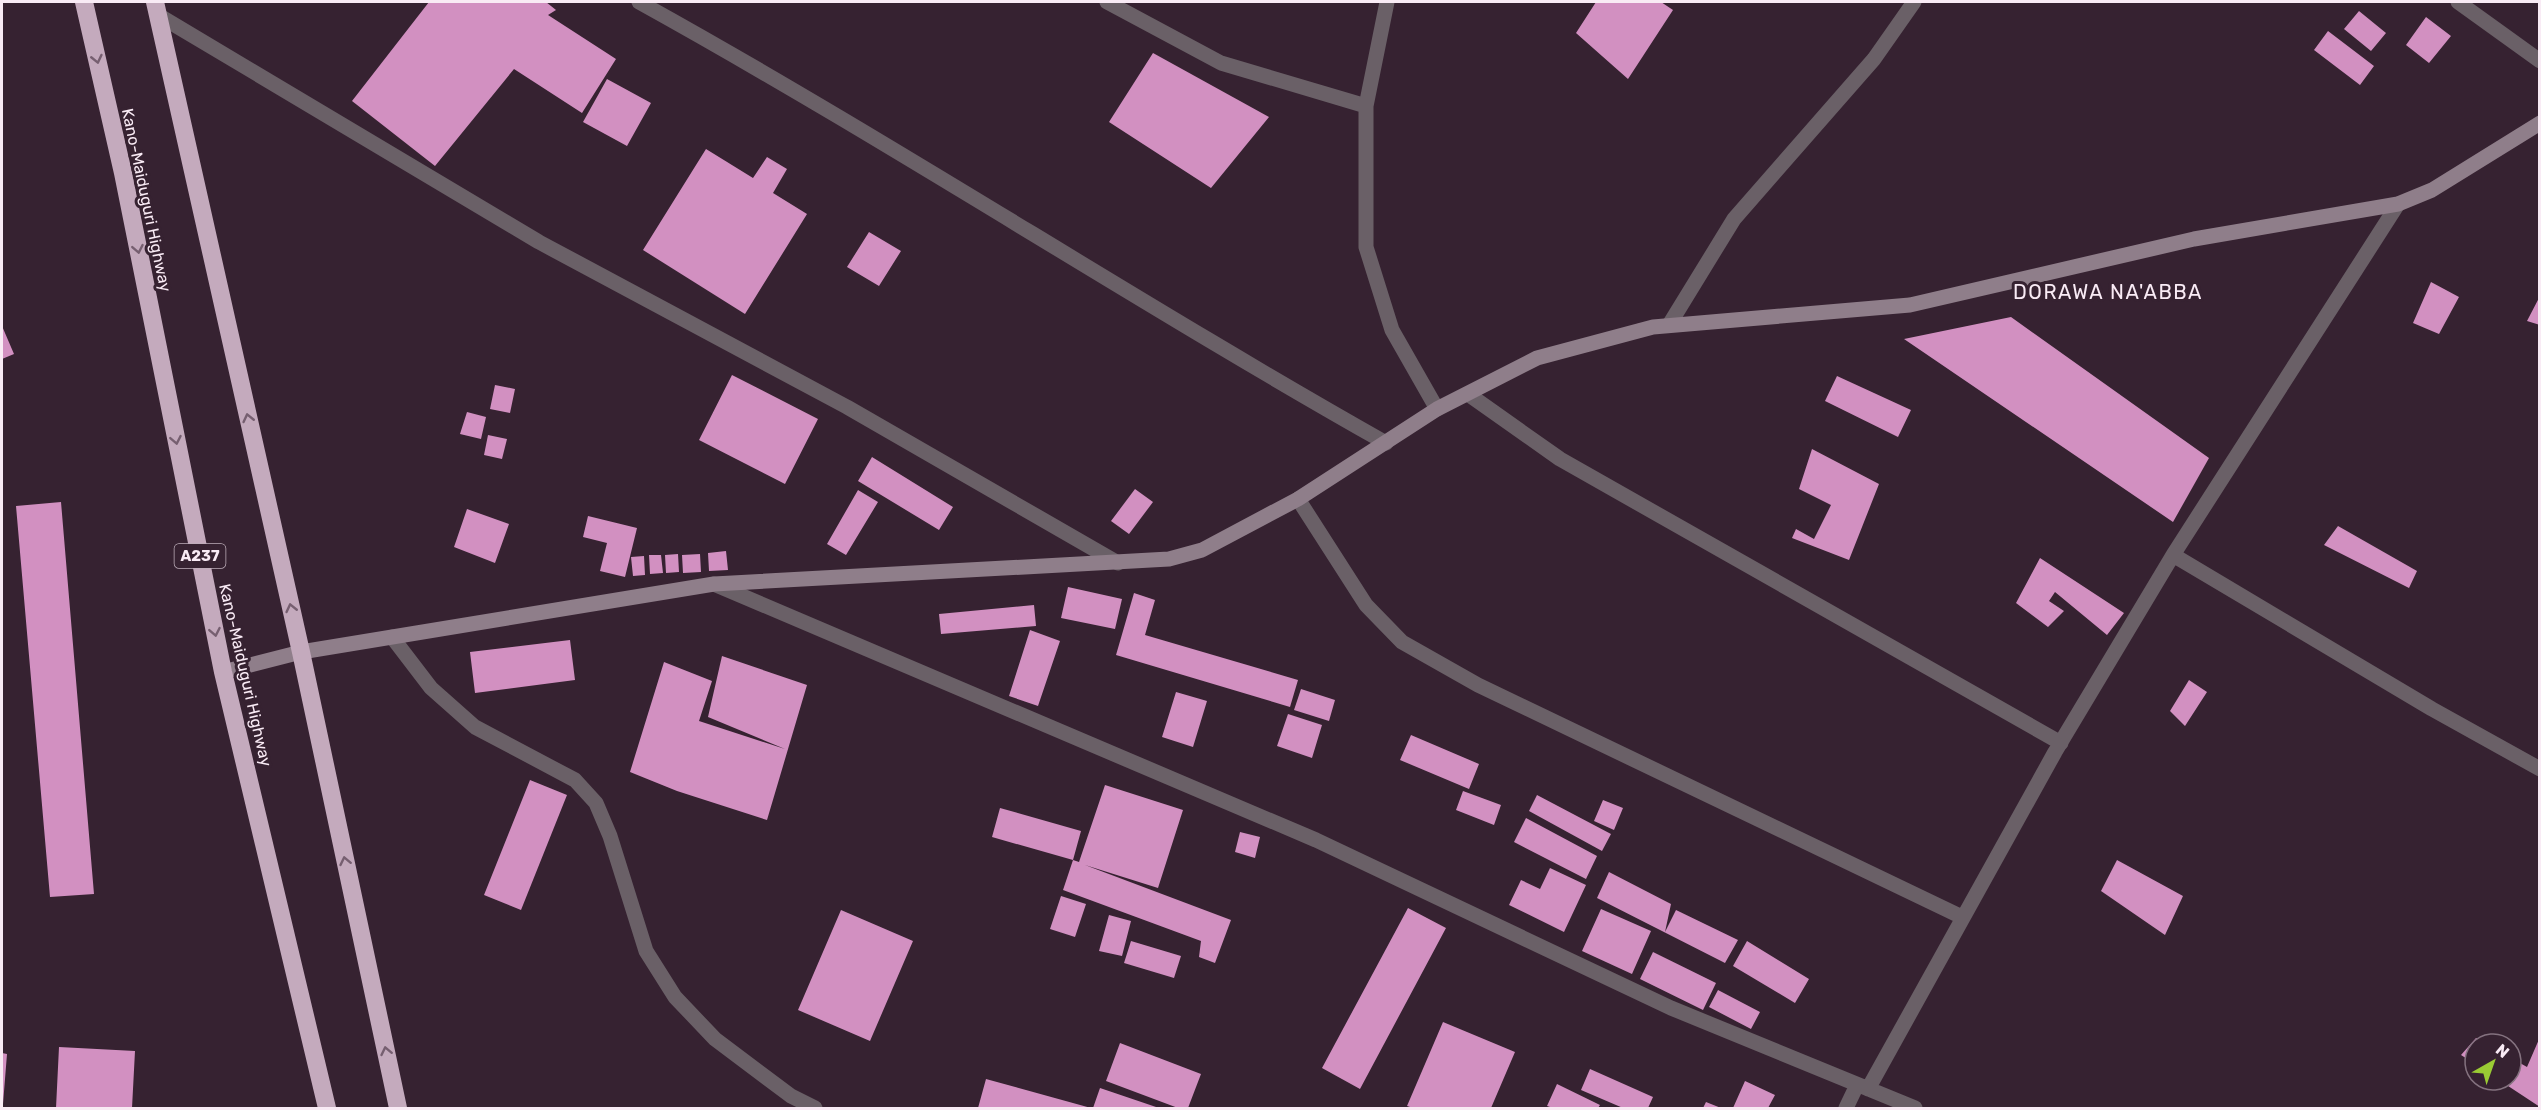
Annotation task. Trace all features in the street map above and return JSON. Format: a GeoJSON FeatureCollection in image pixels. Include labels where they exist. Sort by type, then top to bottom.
{"type":"FeatureCollection","features":[{"type":"Feature","properties":{"kind":"highway","name":"Kano-Maiduguri Highway"},"geometry":{"type":"LineString","coordinates":[[84,2],[123,173],[223,672],[327,1108]]}},
{"type":"Feature","properties":{"kind":"highway"},"geometry":{"type":"LineString","coordinates":[[156,8],[301,652],[398,1108]]}},
{"type":"Feature","properties":{"kind":"main road"},"geometry":{"type":"LineString","coordinates":[[223,672],[301,652],[714,584],[1169,559],[1202,550],[1298,499],[1437,409],[1537,358],[1653,327],[1910,305],[2194,239],[2398,204],[2432,190],[2540,123]]}},
{"type":"Feature","properties":{"kind":"street"},"geometry":{"type":"LineString","coordinates":[[639,2],[741,59],[1091,268],[1247,365],[1386,443]]}},
{"type":"Feature","properties":{"kind":"street"},"geometry":{"type":"LineString","coordinates":[[1107,2],[1221,63],[1366,106]]}},
{"type":"Feature","properties":{"kind":"street"},"geometry":{"type":"LineString","coordinates":[[1387,2],[1366,106],[1366,248],[1392,330],[1437,409]]}},
{"type":"Feature","properties":{"kind":"street"},"geometry":{"type":"LineString","coordinates":[[1669,326],[1734,219],[1874,59],[1914,2]]}},
{"type":"Feature","properties":{"kind":"street"},"geometry":{"type":"LineString","coordinates":[[2458,2],[2540,61]]}},
{"type":"Feature","properties":{"kind":"street"},"geometry":{"type":"LineString","coordinates":[[156,8],[539,242],[847,407],[1118,563]]}},
{"type":"Feature","properties":{"kind":"street"},"geometry":{"type":"LineString","coordinates":[[1846,1108],[1863,1087],[2061,743],[2173,555],[2398,204]]}},
{"type":"Feature","properties":{"kind":"street"},"geometry":{"type":"LineString","coordinates":[[1468,394],[1560,459],[2061,743]]}},
{"type":"Feature","properties":{"kind":"street"},"geometry":{"type":"LineString","coordinates":[[1298,499],[1366,605],[1402,642],[1478,685],[1962,917]]}},
{"type":"Feature","properties":{"kind":"street"},"geometry":{"type":"LineString","coordinates":[[2173,555],[2422,703],[2540,769]]}},
{"type":"Feature","properties":{"kind":"street"},"geometry":{"type":"LineString","coordinates":[[714,584],[1316,840],[1671,1008],[1915,1108]]}},
{"type":"Feature","properties":{"kind":"street"},"geometry":{"type":"LineString","coordinates":[[392,637],[431,688],[475,727],[575,780],[596,803],[610,836],[646,951],[675,997],[715,1039],[791,1096],[815,1108]]}},
{"type":"Feature","properties":{"kind":"building"},"geometry":{"type":"Polygon","coordinates":[[[429,2],[546,2],[556,10],[548,15],[616,59],[582,113],[514,69],[435,166],[352,101],[429,2]]]}},
{"type":"Feature","properties":{"kind":"building"},"geometry":{"type":"Polygon","coordinates":[[[1596,2],[1661,2],[1673,10],[1628,79],[1576,33],[1596,2]]]}},
{"type":"Feature","properties":{"kind":"building"},"geometry":{"type":"Polygon","coordinates":[[[2359,11],[2386,33],[2371,51],[2344,29],[2359,11]]]}},
{"type":"Feature","properties":{"kind":"building"},"geometry":{"type":"Polygon","coordinates":[[[2426,17],[2451,36],[2429,63],[2406,45],[2426,17]]]}},
{"type":"Feature","properties":{"kind":"building"},"geometry":{"type":"Polygon","coordinates":[[[2328,31],[2374,66],[2360,85],[2314,50],[2328,31]]]}},
{"type":"Feature","properties":{"kind":"building"},"geometry":{"type":"Polygon","coordinates":[[[1153,53],[1269,117],[1211,188],[1109,122],[1153,53]]]}},
{"type":"Feature","properties":{"kind":"building"},"geometry":{"type":"Polygon","coordinates":[[[607,79],[651,103],[627,146],[583,122],[607,79]]]}},
{"type":"Feature","properties":{"kind":"building"},"geometry":{"type":"Polygon","coordinates":[[[706,149],[753,178],[767,157],[787,169],[773,193],[807,214],[745,314],[643,250],[706,149]]]}},
{"type":"Feature","properties":{"kind":"building"},"geometry":{"type":"Polygon","coordinates":[[[869,232],[901,251],[879,286],[847,267],[869,232]]]}},
{"type":"Feature","properties":{"kind":"building"},"geometry":{"type":"Polygon","coordinates":[[[2431,282],[2459,297],[2439,334],[2413,323],[2431,282]]]}},
{"type":"Feature","properties":{"kind":"building"},"geometry":{"type":"Polygon","coordinates":[[[2540,296],[2540,325],[2527,321],[2540,296]]]}},
{"type":"Feature","properties":{"kind":"building"},"geometry":{"type":"Polygon","coordinates":[[[2011,317],[2209,458],[2173,522],[1904,339],[2011,317]]]}},
{"type":"Feature","properties":{"kind":"building"},"geometry":{"type":"Polygon","coordinates":[[[2,326],[14,354],[2,359],[2,326]]]}},
{"type":"Feature","properties":{"kind":"building"},"geometry":{"type":"Polygon","coordinates":[[[732,375],[818,419],[785,484],[699,440],[732,375]]]}},
{"type":"Feature","properties":{"kind":"building"},"geometry":{"type":"Polygon","coordinates":[[[1837,376],[1911,410],[1898,437],[1825,401],[1837,376]]]}},
{"type":"Feature","properties":{"kind":"building"},"geometry":{"type":"Polygon","coordinates":[[[495,385],[515,389],[510,413],[490,409],[495,385]]]}},
{"type":"Feature","properties":{"kind":"building"},"geometry":{"type":"Polygon","coordinates":[[[467,412],[486,417],[481,439],[460,434],[467,412]]]}},
{"type":"Feature","properties":{"kind":"building"},"geometry":{"type":"Polygon","coordinates":[[[488,435],[507,439],[502,459],[484,455],[488,435]]]}},
{"type":"Feature","properties":{"kind":"building"},"geometry":{"type":"Polygon","coordinates":[[[1812,449],[1879,484],[1849,560],[1792,538],[1796,529],[1814,539],[1831,505],[1799,489],[1812,449]]]}},
{"type":"Feature","properties":{"kind":"building"},"geometry":{"type":"Polygon","coordinates":[[[872,457],[953,507],[939,530],[858,481],[872,457]]]}},
{"type":"Feature","properties":{"kind":"building"},"geometry":{"type":"Polygon","coordinates":[[[1135,489],[1153,502],[1129,534],[1111,521],[1135,489]]]}},
{"type":"Feature","properties":{"kind":"building"},"geometry":{"type":"Polygon","coordinates":[[[858,490],[878,502],[846,555],[827,544],[858,490]]]}},
{"type":"Feature","properties":{"kind":"building"},"geometry":{"type":"Polygon","coordinates":[[[61,502],[94,894],[50,897],[16,506],[61,502]]]}},
{"type":"Feature","properties":{"kind":"building"},"geometry":{"type":"Polygon","coordinates":[[[467,509],[509,524],[495,563],[454,547],[467,509]]]}},
{"type":"Feature","properties":{"kind":"building"},"geometry":{"type":"Polygon","coordinates":[[[588,516],[637,528],[625,577],[600,571],[607,543],[583,537],[588,516]]]}},
{"type":"Feature","properties":{"kind":"building"},"geometry":{"type":"Polygon","coordinates":[[[2338,526],[2417,571],[2409,588],[2324,545],[2338,526]]]}},
{"type":"Feature","properties":{"kind":"building"},"geometry":{"type":"Polygon","coordinates":[[[726,551],[728,570],[709,571],[708,553],[726,551]]]}},
{"type":"Feature","properties":{"kind":"building"},"geometry":{"type":"Polygon","coordinates":[[[678,554],[679,572],[666,573],[665,555],[678,554]]]}},
{"type":"Feature","properties":{"kind":"building"},"geometry":{"type":"Polygon","coordinates":[[[700,554],[701,572],[683,573],[682,555],[700,554]]]}},
{"type":"Feature","properties":{"kind":"building"},"geometry":{"type":"Polygon","coordinates":[[[649,555],[661,555],[663,573],[650,574],[649,555]]]}},
{"type":"Feature","properties":{"kind":"building"},"geometry":{"type":"Polygon","coordinates":[[[644,556],[645,575],[633,576],[631,557],[644,556]]]}},
{"type":"Feature","properties":{"kind":"building"},"geometry":{"type":"Polygon","coordinates":[[[2040,558],[2124,613],[2107,635],[2055,592],[2049,601],[2064,611],[2048,627],[2016,603],[2040,558]]]}},
{"type":"Feature","properties":{"kind":"building"},"geometry":{"type":"Polygon","coordinates":[[[1068,587],[1122,599],[1115,629],[1061,618],[1068,587]]]}},
{"type":"Feature","properties":{"kind":"building"},"geometry":{"type":"Polygon","coordinates":[[[1134,593],[1155,600],[1145,635],[1298,680],[1290,707],[1116,655],[1134,593]]]}},
{"type":"Feature","properties":{"kind":"building"},"geometry":{"type":"Polygon","coordinates":[[[1034,605],[1036,626],[941,634],[939,614],[1034,605]]]}},
{"type":"Feature","properties":{"kind":"building"},"geometry":{"type":"Polygon","coordinates":[[[1030,630],[1060,641],[1038,706],[1009,696],[1030,630]]]}},
{"type":"Feature","properties":{"kind":"building"},"geometry":{"type":"Polygon","coordinates":[[[570,640],[575,680],[475,693],[470,652],[570,640]]]}},
{"type":"Feature","properties":{"kind":"building"},"geometry":{"type":"Polygon","coordinates":[[[722,656],[807,685],[767,820],[677,791],[630,772],[664,662],[712,681],[699,721],[785,749],[708,717],[722,656]]]}},
{"type":"Feature","properties":{"kind":"building"},"geometry":{"type":"Polygon","coordinates":[[[2189,680],[2207,692],[2185,726],[2170,711],[2189,680]]]}},
{"type":"Feature","properties":{"kind":"building"},"geometry":{"type":"Polygon","coordinates":[[[1301,689],[1335,700],[1329,721],[1294,710],[1301,689]]]}},
{"type":"Feature","properties":{"kind":"building"},"geometry":{"type":"Polygon","coordinates":[[[1176,692],[1207,701],[1193,747],[1162,737],[1176,692]]]}},
{"type":"Feature","properties":{"kind":"building"},"geometry":{"type":"Polygon","coordinates":[[[1288,714],[1322,725],[1312,758],[1277,746],[1288,714]]]}},
{"type":"Feature","properties":{"kind":"building"},"geometry":{"type":"Polygon","coordinates":[[[1411,735],[1479,764],[1469,789],[1400,760],[1411,735]]]}},
{"type":"Feature","properties":{"kind":"building"},"geometry":{"type":"Polygon","coordinates":[[[530,780],[567,795],[521,910],[484,895],[530,780]]]}},
{"type":"Feature","properties":{"kind":"building"},"geometry":{"type":"Polygon","coordinates":[[[1105,785],[1183,810],[1158,888],[1085,865],[1231,920],[1215,963],[1199,957],[1201,941],[1063,890],[1073,860],[1079,862],[1105,785]]]}},
{"type":"Feature","properties":{"kind":"building"},"geometry":{"type":"Polygon","coordinates":[[[1463,791],[1501,805],[1494,825],[1456,810],[1463,791]]]}},
{"type":"Feature","properties":{"kind":"building"},"geometry":{"type":"Polygon","coordinates":[[[1537,795],[1611,834],[1602,851],[1529,811],[1537,795]]]}},
{"type":"Feature","properties":{"kind":"building"},"geometry":{"type":"Polygon","coordinates":[[[1603,800],[1623,808],[1614,830],[1594,821],[1603,800]]]}},
{"type":"Feature","properties":{"kind":"building"},"geometry":{"type":"Polygon","coordinates":[[[1000,808],[1081,831],[1073,860],[992,837],[1000,808]]]}},
{"type":"Feature","properties":{"kind":"building"},"geometry":{"type":"Polygon","coordinates":[[[1526,818],[1597,856],[1586,879],[1514,842],[1526,818]]]}},
{"type":"Feature","properties":{"kind":"building"},"geometry":{"type":"Polygon","coordinates":[[[1240,832],[1260,837],[1255,858],[1235,852],[1240,832]]]}},
{"type":"Feature","properties":{"kind":"building"},"geometry":{"type":"Polygon","coordinates":[[[2117,860],[2183,896],[2165,935],[2101,891],[2117,860]]]}},
{"type":"Feature","properties":{"kind":"building"},"geometry":{"type":"Polygon","coordinates":[[[1550,868],[1586,885],[1564,932],[1509,905],[1521,880],[1540,889],[1550,868]]]}},
{"type":"Feature","properties":{"kind":"building"},"geometry":{"type":"Polygon","coordinates":[[[1609,872],[1671,904],[1665,932],[1676,910],[1738,940],[1725,963],[1597,898],[1609,872]]]}},
{"type":"Feature","properties":{"kind":"building"},"geometry":{"type":"Polygon","coordinates":[[[1061,896],[1086,904],[1075,937],[1050,929],[1061,896]]]}},
{"type":"Feature","properties":{"kind":"building"},"geometry":{"type":"Polygon","coordinates":[[[1408,908],[1446,928],[1360,1089],[1322,1068],[1408,908]]]}},
{"type":"Feature","properties":{"kind":"building"},"geometry":{"type":"Polygon","coordinates":[[[1601,909],[1651,931],[1632,974],[1582,951],[1601,909]]]}},
{"type":"Feature","properties":{"kind":"building"},"geometry":{"type":"Polygon","coordinates":[[[841,910],[913,941],[870,1041],[798,1010],[841,910]]]}},
{"type":"Feature","properties":{"kind":"building"},"geometry":{"type":"Polygon","coordinates":[[[1109,915],[1131,921],[1122,956],[1099,951],[1109,915]]]}},
{"type":"Feature","properties":{"kind":"building"},"geometry":{"type":"Polygon","coordinates":[[[1131,941],[1181,956],[1174,978],[1124,963],[1131,941]]]}},
{"type":"Feature","properties":{"kind":"building"},"geometry":{"type":"Polygon","coordinates":[[[1747,941],[1809,979],[1795,1003],[1733,966],[1747,941]]]}},
{"type":"Feature","properties":{"kind":"building"},"geometry":{"type":"Polygon","coordinates":[[[1653,952],[1716,983],[1703,1010],[1640,979],[1653,952]]]}},
{"type":"Feature","properties":{"kind":"building"},"geometry":{"type":"Polygon","coordinates":[[[1718,990],[1760,1012],[1751,1029],[1709,1007],[1718,990]]]}},
{"type":"Feature","properties":{"kind":"building"},"geometry":{"type":"Polygon","coordinates":[[[1443,1022],[1515,1052],[1491,1108],[1413,1108],[1407,1106],[1443,1022]]]}},
{"type":"Feature","properties":{"kind":"building"},"geometry":{"type":"Polygon","coordinates":[[[2540,1037],[2540,1107],[2517,1092],[2523,1092],[2523,1065],[2527,1067],[2540,1037]]]}},
{"type":"Feature","properties":{"kind":"building"},"geometry":{"type":"Polygon","coordinates":[[[1120,1043],[1201,1074],[1188,1108],[1178,1108],[1106,1081],[1120,1043]]]}},
{"type":"Feature","properties":{"kind":"building"},"geometry":{"type":"Polygon","coordinates":[[[59,1047],[135,1051],[132,1108],[56,1108],[59,1047]]]}},
{"type":"Feature","properties":{"kind":"building"},"geometry":{"type":"Polygon","coordinates":[[[2,1053],[7,1054],[3,1104],[2,1104],[2,1053]]]}},
{"type":"Feature","properties":{"kind":"building"},"geometry":{"type":"Polygon","coordinates":[[[1590,1069],[1653,1097],[1648,1108],[1623,1108],[1581,1090],[1590,1069]]]}},
{"type":"Feature","properties":{"kind":"building"},"geometry":{"type":"Polygon","coordinates":[[[986,1079],[1091,1108],[978,1108],[986,1079]]]}},
{"type":"Feature","properties":{"kind":"building"},"geometry":{"type":"Polygon","coordinates":[[[1745,1081],[1775,1095],[1768,1108],[1733,1108],[1745,1081]]]}},
{"type":"Feature","properties":{"kind":"building"},"geometry":{"type":"Polygon","coordinates":[[[1557,1084],[1600,1105],[1598,1108],[1547,1106],[1557,1084]]]}},
{"type":"Feature","properties":{"kind":"building"},"geometry":{"type":"Polygon","coordinates":[[[1100,1088],[1159,1108],[1093,1108],[1100,1088]]]}},
{"type":"Feature","properties":{"kind":"building"},"geometry":{"type":"Polygon","coordinates":[[[1706,1102],[1721,1108],[1703,1108],[1706,1102]]]}},
{"type":"Feature","properties":{"kind":"district","name":"DORAWA NA'ABBA"},"geometry":{"type":"Point","coordinates":[2108,292]}}]}
